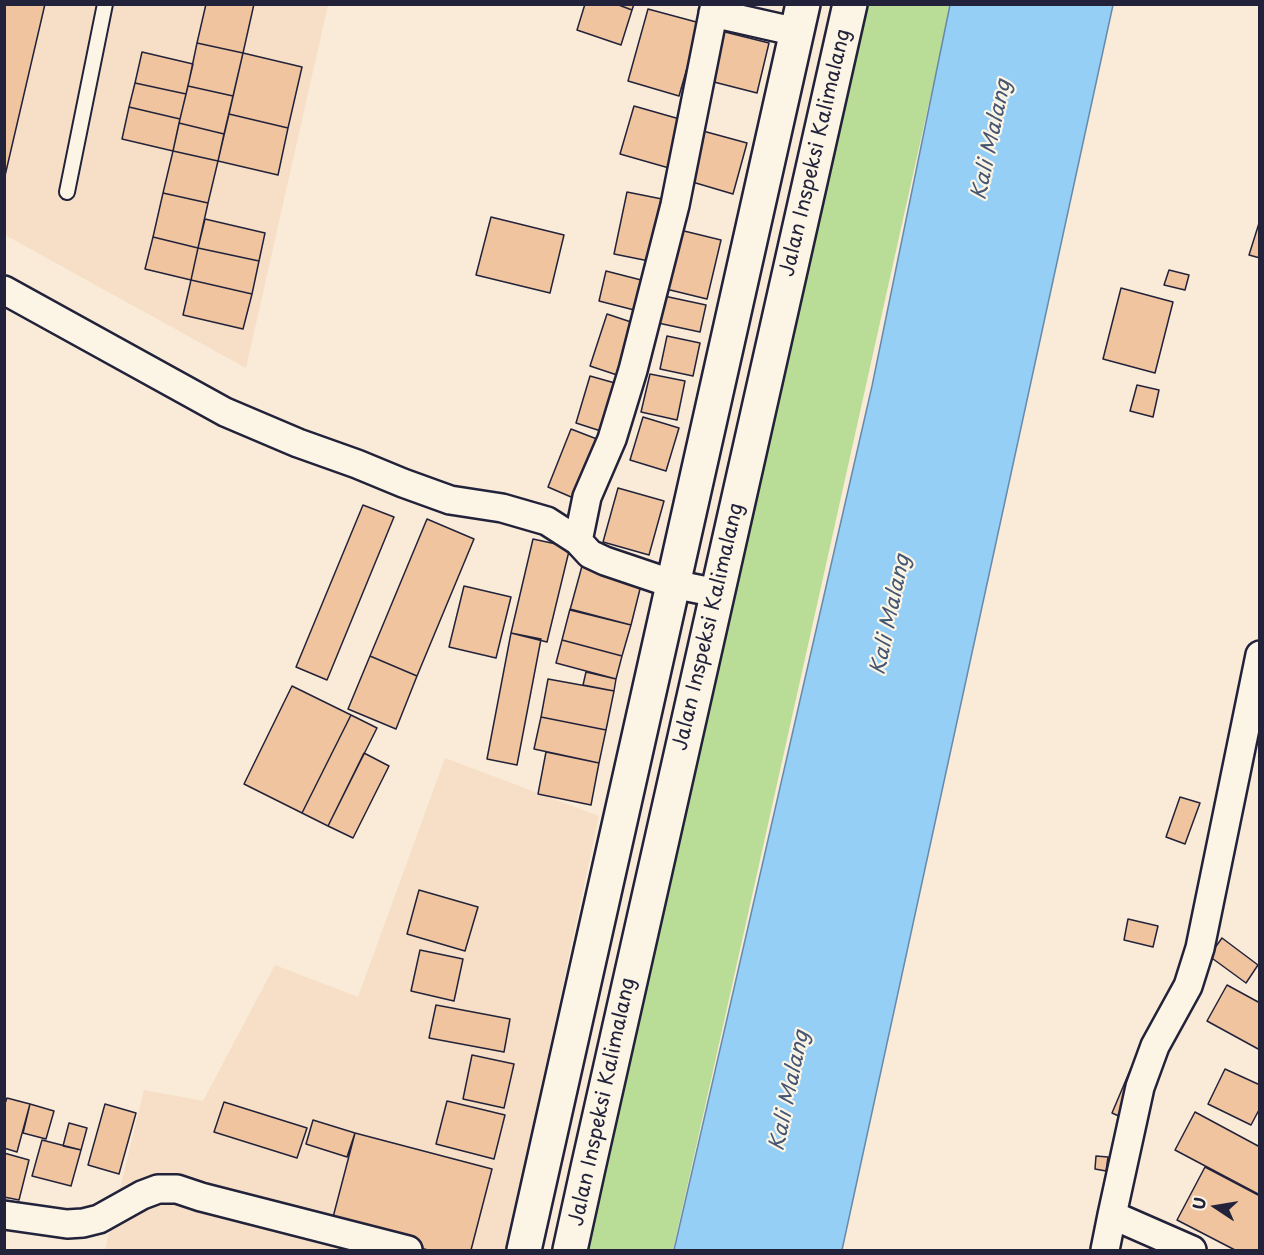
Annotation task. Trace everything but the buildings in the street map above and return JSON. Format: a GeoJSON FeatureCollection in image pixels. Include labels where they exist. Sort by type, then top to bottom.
{"type":"FeatureCollection","features":[{"type":"Feature","properties":{"kind":"main road","name":"Jalan Inspeksi Kalimalang"},"geometry":{"type":"LineString","coordinates":[[570,1251],[850,4]]}},
{"type":"Feature","properties":{"kind":"main road"},"geometry":{"type":"LineString","coordinates":[[518,1247],[545,1157],[800,18]]}},
{"type":"Feature","properties":{"kind":"main road"},"geometry":{"type":"LineString","coordinates":[[545,1157],[588,1168]]}},
{"type":"Feature","properties":{"kind":"street"},"geometry":{"type":"LineString","coordinates":[[578,540],[586,497],[612,439],[633,370],[675,205],[714,9],[800,18]]}},
{"type":"Feature","properties":{"kind":"street"},"geometry":{"type":"LineString","coordinates":[[4,290],[225,412],[298,443],[450,500],[502,507],[547,521],[578,540],[590,554],[597,557],[673,584],[717,593]]}},
{"type":"Feature","properties":{"kind":"street"},"geometry":{"type":"LineString","coordinates":[[1105,1251],[1140,1087],[1155,1047],[1188,986],[1200,948],[1260,655]]}},
{"type":"Feature","properties":{"kind":"street"},"geometry":{"type":"LineString","coordinates":[[4,1215],[67,1224],[83,1223],[99,1219],[142,1195],[158,1189],[177,1189],[408,1251]]}},
{"type":"Feature","properties":{"kind":"street"},"geometry":{"type":"LineString","coordinates":[[1112,1215],[1192,1251]]}},
{"type":"Feature","properties":{"kind":"lane"},"geometry":{"type":"LineString","coordinates":[[67,192],[105,4]]}},
{"type":"Feature","properties":{"kind":"shaded area"},"geometry":{"type":"Polygon","coordinates":[[[5,5],[328,5],[246,368],[5,235],[5,5]]]}},
{"type":"Feature","properties":{"kind":"shaded area"},"geometry":{"type":"Polygon","coordinates":[[[445,758],[599,816],[506,1250],[105,1250],[144,1090],[203,1101],[275,965],[358,997],[445,758]]]}},
{"type":"Feature","properties":{"kind":"green space"},"geometry":{"type":"Polygon","coordinates":[[[850,5],[950,5],[673,1250],[570,1250],[850,5]]]}},
{"type":"Feature","properties":{"kind":"water","name":"Kali Malang"},"geometry":{"type":"Polygon","coordinates":[[[950,5],[1113,5],[842,1250],[674,1250],[872,386],[950,5]]]}}]}
